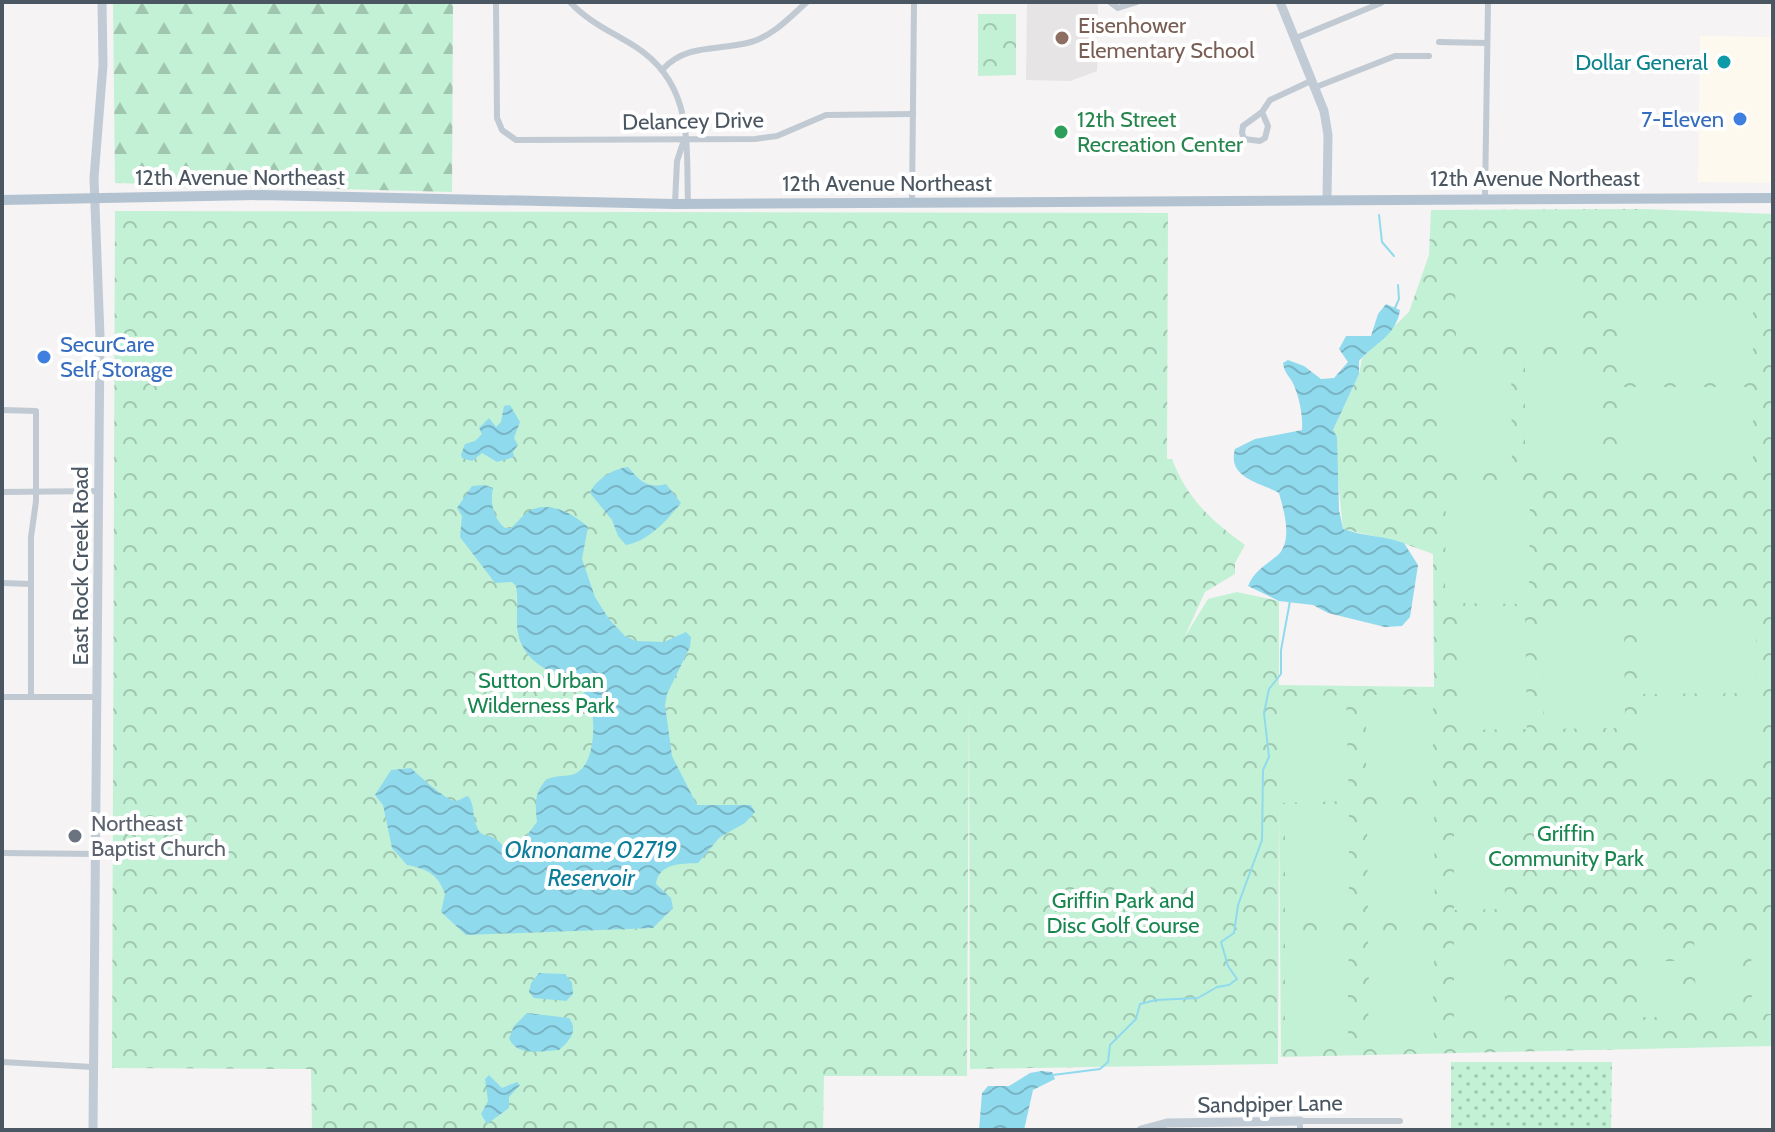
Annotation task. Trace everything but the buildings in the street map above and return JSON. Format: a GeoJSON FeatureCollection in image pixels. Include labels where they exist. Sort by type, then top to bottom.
{"type":"FeatureCollection","features":[{"type":"Feature","properties":{"kind":"main road","name":"East Rock Creek Road"},"geometry":{"type":"LineString","coordinates":[[93,1130],[100,337],[94,197],[103,65],[102,2]]}},
{"type":"Feature","properties":{"kind":"main road"},"geometry":{"type":"LineString","coordinates":[[1280,2],[1324,111],[1328,135],[1327,199]]}},
{"type":"Feature","properties":{"kind":"main road","name":"12th Avenue Northeast"},"geometry":{"type":"LineString","coordinates":[[2,200],[261,195],[688,204],[1773,198]]}},
{"type":"Feature","properties":{"kind":"main road","name":"Sandpiper Lane"},"geometry":{"type":"LineString","coordinates":[[1141,1130],[1167,1123],[1300,1126]]}},
{"type":"Feature","properties":{"kind":"street","name":"Delancey Drive"},"geometry":{"type":"LineString","coordinates":[[496,2],[499,126],[516,140],[773,138],[826,115],[913,114]]}},
{"type":"Feature","properties":{"kind":"street"},"geometry":{"type":"LineString","coordinates":[[570,2],[587,17],[647,54],[663,69],[680,100],[688,204]]}},
{"type":"Feature","properties":{"kind":"street"},"geometry":{"type":"LineString","coordinates":[[912,203],[914,2]]}},
{"type":"Feature","properties":{"kind":"street"},"geometry":{"type":"LineString","coordinates":[[1112,5],[1127,7],[1137,2]]}},
{"type":"Feature","properties":{"kind":"street"},"geometry":{"type":"LineString","coordinates":[[1485,198],[1488,2]]}},
{"type":"Feature","properties":{"kind":"street"},"geometry":{"type":"LineString","coordinates":[[1296,38],[1381,3]]}},
{"type":"Feature","properties":{"kind":"street"},"geometry":{"type":"LineString","coordinates":[[663,69],[689,52],[762,38],[804,4],[809,15]]}},
{"type":"Feature","properties":{"kind":"street"},"geometry":{"type":"LineString","coordinates":[[1439,42],[1487,43]]}},
{"type":"Feature","properties":{"kind":"street"},"geometry":{"type":"LineString","coordinates":[[1262,112],[1268,126],[1265,138],[1260,141],[1244,139],[1243,126],[1262,112],[1274,97],[1395,56],[1429,56]]}},
{"type":"Feature","properties":{"kind":"street"},"geometry":{"type":"LineString","coordinates":[[675,204],[677,161],[684,140]]}},
{"type":"Feature","properties":{"kind":"street"},"geometry":{"type":"LineString","coordinates":[[2,410],[36,411],[36,491],[31,537],[31,697]]}},
{"type":"Feature","properties":{"kind":"street"},"geometry":{"type":"LineString","coordinates":[[2,492],[99,491]]}},
{"type":"Feature","properties":{"kind":"street"},"geometry":{"type":"LineString","coordinates":[[2,583],[31,584]]}},
{"type":"Feature","properties":{"kind":"street"},"geometry":{"type":"LineString","coordinates":[[2,697],[97,697]]}},
{"type":"Feature","properties":{"kind":"street"},"geometry":{"type":"LineString","coordinates":[[2,853],[97,854]]}},
{"type":"Feature","properties":{"kind":"street"},"geometry":{"type":"LineString","coordinates":[[2,1062],[93,1067]]}},
{"type":"Feature","properties":{"kind":"street","name":"Sandpiper Lane"},"geometry":{"type":"LineString","coordinates":[[1300,1126],[1400,1121]]}},
{"type":"Feature","properties":{"kind":"shaded area","name":"Eisenhower Elementary School"},"geometry":{"type":"Polygon","coordinates":[[[962,2],[1098,2],[1097,71],[1070,81],[1026,80],[1027,4],[962,2]]]}},
{"type":"Feature","properties":{"kind":"shaded area"},"geometry":{"type":"Polygon","coordinates":[[[1700,36],[1773,37],[1773,183],[1698,182],[1700,36]]]}},
{"type":"Feature","properties":{"kind":"green space"},"geometry":{"type":"Polygon","coordinates":[[[113,2],[453,2],[452,192],[115,183],[113,2]]]}},
{"type":"Feature","properties":{"kind":"green space"},"geometry":{"type":"Polygon","coordinates":[[[978,14],[1016,14],[1016,75],[978,76],[978,14]]]}},
{"type":"Feature","properties":{"kind":"green space"},"geometry":{"type":"Polygon","coordinates":[[[1644,209],[1773,214],[1773,1046],[1281,1057],[1279,809],[1278,1064],[970,1069],[969,697],[967,1076],[824,1076],[823,1130],[312,1130],[311,1069],[112,1068],[115,211],[1168,213],[1167,459],[1172,459],[1185,486],[1202,508],[1245,545],[1235,563],[1235,574],[1205,592],[1184,638],[1208,599],[1237,592],[1279,601],[1279,685],[1434,687],[1433,554],[1400,542],[1343,529],[1333,430],[1359,374],[1362,358],[1409,312],[1429,255],[1431,210],[1644,209]]]}},
{"type":"Feature","properties":{"kind":"green space"},"geometry":{"type":"Polygon","coordinates":[[[1579,269],[1580,343],[1456,344],[1455,270],[1579,269]]]}},
{"type":"Feature","properties":{"kind":"green space"},"geometry":{"type":"Polygon","coordinates":[[[1620,302],[1753,302],[1753,379],[1620,379],[1620,302]]]}},
{"type":"Feature","properties":{"kind":"green space"},"geometry":{"type":"Polygon","coordinates":[[[1511,357],[1512,470],[1441,471],[1439,358],[1511,357]]]}},
{"type":"Feature","properties":{"kind":"green space"},"geometry":{"type":"Polygon","coordinates":[[[1525,357],[1597,357],[1597,466],[1525,466],[1525,357]]]}},
{"type":"Feature","properties":{"kind":"green space"},"geometry":{"type":"Polygon","coordinates":[[[1621,387],[1753,387],[1753,464],[1621,463],[1621,387]]]}},
{"type":"Feature","properties":{"kind":"green space"},"geometry":{"type":"Polygon","coordinates":[[[1446,483],[1530,484],[1529,604],[1445,603],[1446,483]]]}},
{"type":"Feature","properties":{"kind":"green space"},"geometry":{"type":"Polygon","coordinates":[[[1624,610],[1625,728],[1544,729],[1542,611],[1624,610]]]}},
{"type":"Feature","properties":{"kind":"green space"},"geometry":{"type":"Polygon","coordinates":[[[1525,612],[1527,729],[1463,730],[1461,613],[1525,612]]]}},
{"type":"Feature","properties":{"kind":"green space"},"geometry":{"type":"Polygon","coordinates":[[[1756,614],[1757,693],[1641,694],[1640,615],[1756,614]]]}},
{"type":"Feature","properties":{"kind":"green space"},"geometry":{"type":"Polygon","coordinates":[[[1346,695],[1349,801],[1282,803],[1279,697],[1346,695]]]}},
{"type":"Feature","properties":{"kind":"green space"},"geometry":{"type":"Polygon","coordinates":[[[1366,695],[1433,695],[1433,796],[1366,795],[1366,695]]]}},
{"type":"Feature","properties":{"kind":"green space"},"geometry":{"type":"Polygon","coordinates":[[[1757,698],[1757,778],[1640,779],[1640,699],[1757,698]]]}},
{"type":"Feature","properties":{"kind":"green space"},"geometry":{"type":"Polygon","coordinates":[[[1367,811],[1434,811],[1435,921],[1368,922],[1367,811]]]}},
{"type":"Feature","properties":{"kind":"green space"},"geometry":{"type":"Polygon","coordinates":[[[1285,813],[1349,813],[1349,922],[1285,922],[1285,813]]]}},
{"type":"Feature","properties":{"kind":"green space"},"geometry":{"type":"Polygon","coordinates":[[[1504,828],[1505,909],[1454,910],[1454,829],[1504,828]]]}},
{"type":"Feature","properties":{"kind":"green space"},"geometry":{"type":"Polygon","coordinates":[[[1641,929],[1660,929],[1659,956],[1640,955],[1641,929]]]}},
{"type":"Feature","properties":{"kind":"green space"},"geometry":{"type":"Polygon","coordinates":[[[1662,929],[1680,930],[1679,957],[1661,956],[1662,929]]]}},
{"type":"Feature","properties":{"kind":"green space"},"geometry":{"type":"Polygon","coordinates":[[[1694,931],[1739,931],[1740,1013],[1696,1014],[1694,931]]]}},
{"type":"Feature","properties":{"kind":"green space"},"geometry":{"type":"Polygon","coordinates":[[[1751,933],[1773,933],[1773,1014],[1752,1014],[1751,933]]]}},
{"type":"Feature","properties":{"kind":"green space"},"geometry":{"type":"Polygon","coordinates":[[[1285,936],[1349,937],[1348,987],[1285,987],[1285,936]]]}},
{"type":"Feature","properties":{"kind":"green space"},"geometry":{"type":"Polygon","coordinates":[[[1434,936],[1434,987],[1369,988],[1368,938],[1434,936]]]}},
{"type":"Feature","properties":{"kind":"green space"},"geometry":{"type":"Polygon","coordinates":[[[1454,939],[1504,939],[1505,1020],[1454,1020],[1454,939]]]}},
{"type":"Feature","properties":{"kind":"green space"},"geometry":{"type":"Polygon","coordinates":[[[1640,960],[1659,960],[1658,986],[1640,986],[1640,960]]]}},
{"type":"Feature","properties":{"kind":"green space"},"geometry":{"type":"Polygon","coordinates":[[[1661,961],[1680,961],[1679,987],[1660,986],[1661,961]]]}},
{"type":"Feature","properties":{"kind":"green space"},"geometry":{"type":"Polygon","coordinates":[[[1640,990],[1658,991],[1657,1017],[1639,1017],[1640,990]]]}},
{"type":"Feature","properties":{"kind":"green space"},"geometry":{"type":"Polygon","coordinates":[[[1661,992],[1679,992],[1678,1018],[1660,1018],[1661,992]]]}},
{"type":"Feature","properties":{"kind":"green space"},"geometry":{"type":"Polygon","coordinates":[[[1285,994],[1348,994],[1348,1042],[1285,1042],[1285,994]]]}},
{"type":"Feature","properties":{"kind":"green space"},"geometry":{"type":"Polygon","coordinates":[[[1433,994],[1434,1044],[1369,1045],[1368,995],[1433,994]]]}},
{"type":"Feature","properties":{"kind":"green space"},"geometry":{"type":"Polygon","coordinates":[[[1451,1062],[1612,1062],[1611,1130],[1451,1130],[1451,1062]]]}},
{"type":"Feature","properties":{"kind":"water"},"geometry":{"type":"Polygon","coordinates":[[[1386,304],[1400,310],[1398,319],[1389,333],[1359,361],[1359,374],[1333,430],[1337,437],[1339,510],[1343,529],[1404,543],[1418,565],[1410,617],[1402,626],[1385,627],[1328,613],[1313,605],[1279,601],[1248,586],[1257,572],[1283,549],[1286,525],[1279,493],[1246,478],[1236,467],[1234,459],[1235,449],[1255,439],[1302,430],[1298,398],[1283,363],[1288,360],[1304,366],[1321,379],[1334,378],[1348,362],[1339,349],[1346,336],[1371,336],[1378,314],[1386,304]]]}},
{"type":"Feature","properties":{"kind":"water"},"geometry":{"type":"Polygon","coordinates":[[[510,405],[520,422],[514,438],[518,445],[513,452],[514,457],[497,462],[482,453],[472,461],[462,458],[465,444],[475,441],[482,434],[479,428],[489,418],[496,427],[501,422],[504,406],[510,405]]]}},
{"type":"Feature","properties":{"kind":"water"},"geometry":{"type":"Polygon","coordinates":[[[628,467],[644,483],[666,484],[681,503],[650,534],[626,545],[618,536],[612,520],[590,493],[596,483],[606,476],[628,467]]]}},
{"type":"Feature","properties":{"kind":"water","name":"Oknoname 02719 Reservoir"},"geometry":{"type":"Polygon","coordinates":[[[472,486],[493,488],[493,510],[505,528],[511,528],[531,510],[546,507],[569,514],[588,527],[582,559],[595,597],[625,636],[636,641],[664,642],[686,632],[691,637],[690,647],[667,694],[665,705],[672,756],[697,805],[751,805],[755,812],[745,823],[720,837],[698,863],[671,866],[661,872],[656,884],[671,898],[673,908],[653,928],[466,935],[441,912],[445,894],[435,877],[407,865],[392,848],[383,805],[375,795],[391,770],[411,768],[451,800],[468,796],[480,832],[495,838],[512,855],[537,822],[536,799],[543,784],[547,779],[577,773],[590,753],[592,713],[587,697],[579,687],[533,660],[523,647],[518,632],[516,586],[512,582],[495,583],[460,537],[462,516],[457,508],[472,486]]]}},
{"type":"Feature","properties":{"kind":"water"},"geometry":{"type":"Polygon","coordinates":[[[539,973],[565,974],[572,983],[573,994],[566,1001],[534,998],[529,992],[531,983],[539,973]]]}},
{"type":"Feature","properties":{"kind":"water"},"geometry":{"type":"Polygon","coordinates":[[[527,1013],[569,1018],[573,1027],[572,1036],[559,1050],[530,1052],[517,1048],[509,1038],[514,1026],[527,1013]]]}},
{"type":"Feature","properties":{"kind":"water"},"geometry":{"type":"Polygon","coordinates":[[[1052,1072],[1055,1079],[1033,1090],[1024,1130],[979,1130],[982,1093],[988,1086],[1009,1086],[1030,1073],[1052,1072]]]}},
{"type":"Feature","properties":{"kind":"water"},"geometry":{"type":"Polygon","coordinates":[[[489,1075],[502,1088],[517,1082],[520,1085],[509,1097],[509,1108],[487,1124],[481,1114],[488,1101],[485,1079],[489,1075]]]}},
{"type":"Feature","properties":{"kind":"waterway"},"geometry":{"type":"LineString","coordinates":[[1379,215],[1382,242],[1394,256]]}},
{"type":"Feature","properties":{"kind":"waterway"},"geometry":{"type":"LineString","coordinates":[[1395,308],[1399,299],[1398,285]]}},
{"type":"Feature","properties":{"kind":"waterway"},"geometry":{"type":"LineString","coordinates":[[1053,1075],[1100,1069],[1108,1062],[1110,1045],[1136,1019],[1140,1004],[1198,998],[1237,979],[1228,966],[1221,942],[1234,933],[1238,905],[1262,840],[1263,770],[1269,757],[1264,713],[1269,689],[1281,674],[1281,650],[1290,601]]}},
{"type":"Feature","properties":{"kind":"place","name":"Eisenhower Elementary School"},"geometry":{"type":"Point","coordinates":[1062,38]}},
{"type":"Feature","properties":{"kind":"place","name":"Dollar General"},"geometry":{"type":"Point","coordinates":[1724,62]}},
{"type":"Feature","properties":{"kind":"place","name":"7-Eleven"},"geometry":{"type":"Point","coordinates":[1740,119]}},
{"type":"Feature","properties":{"kind":"place","name":"12th Street Recreation Center"},"geometry":{"type":"Point","coordinates":[1061,132]}},
{"type":"Feature","properties":{"kind":"place","name":"SecurCare Self Storage"},"geometry":{"type":"Point","coordinates":[44,357]}},
{"type":"Feature","properties":{"kind":"place","name":"Northeast Baptist Church"},"geometry":{"type":"Point","coordinates":[75,836]}},
{"type":"Feature","properties":{"kind":"park label","name":"Sutton Urban Wilderness Park"},"geometry":{"type":"Point","coordinates":[541,692]}},
{"type":"Feature","properties":{"kind":"park label","name":"Griffin Community Park"},"geometry":{"type":"Point","coordinates":[1566,846]}},
{"type":"Feature","properties":{"kind":"park label","name":"Griffin Park and Disc Golf Course"},"geometry":{"type":"Point","coordinates":[1123,912]}}]}
